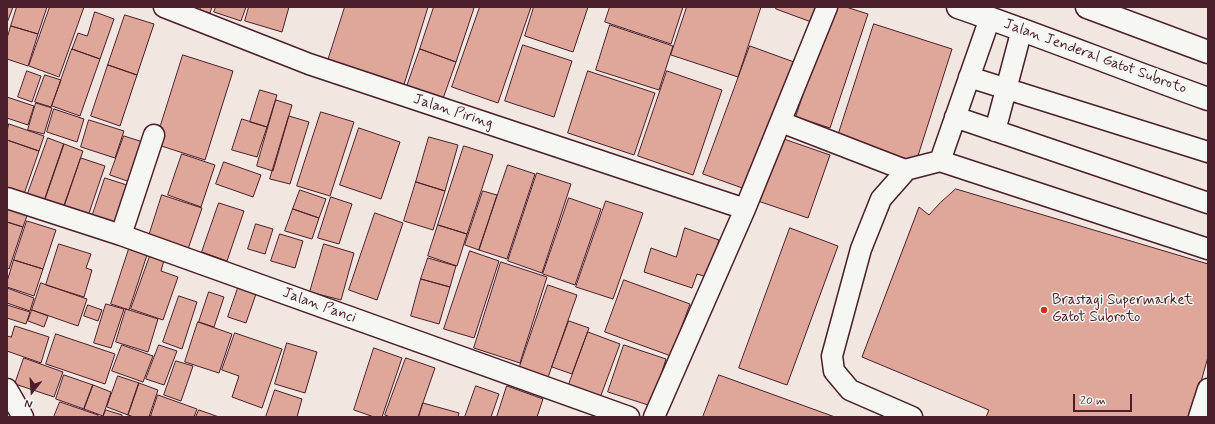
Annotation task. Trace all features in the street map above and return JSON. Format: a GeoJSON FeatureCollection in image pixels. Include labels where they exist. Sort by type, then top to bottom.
{"type":"FeatureCollection","features":[{"type":"Feature","properties":{"kind":"main road","name":"Jalan Jenderal Gatot Subroto"},"geometry":{"type":"LineString","coordinates":[[958,7],[1022,29],[1208,99]]}},
{"type":"Feature","properties":{"kind":"main road"},"geometry":{"type":"LineString","coordinates":[[1087,7],[1208,52]]}},
{"type":"Feature","properties":{"kind":"street","name":"Jalan Piring"},"geometry":{"type":"LineString","coordinates":[[164,7],[309,64],[745,209]]}},
{"type":"Feature","properties":{"kind":"street"},"geometry":{"type":"LineString","coordinates":[[654,417],[745,209],[827,7]]}},
{"type":"Feature","properties":{"kind":"street"},"geometry":{"type":"LineString","coordinates":[[940,161],[990,18]]}},
{"type":"Feature","properties":{"kind":"street"},"geometry":{"type":"LineString","coordinates":[[995,131],[1022,29]]}},
{"type":"Feature","properties":{"kind":"street"},"geometry":{"type":"LineString","coordinates":[[969,77],[1208,152]]}},
{"type":"Feature","properties":{"kind":"street"},"geometry":{"type":"LineString","coordinates":[[955,117],[1208,203]]}},
{"type":"Feature","properties":{"kind":"street"},"geometry":{"type":"LineString","coordinates":[[781,122],[905,170],[940,161],[1208,249]]}},
{"type":"Feature","properties":{"kind":"street"},"geometry":{"type":"LineString","coordinates":[[121,235],[154,135]]}},
{"type":"Feature","properties":{"kind":"street"},"geometry":{"type":"LineString","coordinates":[[905,170],[881,199],[861,249],[832,356],[834,371],[850,390],[912,417]]}},
{"type":"Feature","properties":{"kind":"street","name":"Jalan Panci"},"geometry":{"type":"LineString","coordinates":[[7,198],[121,235],[629,417]]}},
{"type":"Feature","properties":{"kind":"street"},"geometry":{"type":"LineString","coordinates":[[7,389],[23,417]]}},
{"type":"Feature","properties":{"kind":"street"},"geometry":{"type":"LineString","coordinates":[[1199,417],[1208,389]]}},
{"type":"Feature","properties":{"kind":"building"},"geometry":{"type":"Polygon","coordinates":[[[7,7],[13,7],[7,23],[7,7]]]}},
{"type":"Feature","properties":{"kind":"building"},"geometry":{"type":"Polygon","coordinates":[[[17,7],[47,7],[38,34],[11,26],[17,7]]]}},
{"type":"Feature","properties":{"kind":"building"},"geometry":{"type":"Polygon","coordinates":[[[50,7],[84,7],[59,77],[29,66],[50,7]]]}},
{"type":"Feature","properties":{"kind":"building"},"geometry":{"type":"Polygon","coordinates":[[[201,7],[212,7],[210,13],[200,10],[201,7]]]}},
{"type":"Feature","properties":{"kind":"building"},"geometry":{"type":"Polygon","coordinates":[[[216,7],[246,7],[241,21],[214,12],[216,7]]]}},
{"type":"Feature","properties":{"kind":"building"},"geometry":{"type":"Polygon","coordinates":[[[249,7],[289,7],[282,32],[245,21],[249,7]]]}},
{"type":"Feature","properties":{"kind":"building"},"geometry":{"type":"Polygon","coordinates":[[[345,7],[428,7],[402,91],[326,67],[345,7]]]}},
{"type":"Feature","properties":{"kind":"building"},"geometry":{"type":"Polygon","coordinates":[[[434,7],[474,8],[456,62],[420,49],[434,7]]]}},
{"type":"Feature","properties":{"kind":"building"},"geometry":{"type":"Polygon","coordinates":[[[480,7],[531,7],[498,103],[452,87],[480,7]]]}},
{"type":"Feature","properties":{"kind":"building"},"geometry":{"type":"Polygon","coordinates":[[[534,7],[588,7],[573,52],[525,36],[534,7]]]}},
{"type":"Feature","properties":{"kind":"building"},"geometry":{"type":"Polygon","coordinates":[[[610,7],[683,7],[671,44],[605,22],[610,7]]]}},
{"type":"Feature","properties":{"kind":"building"},"geometry":{"type":"Polygon","coordinates":[[[687,7],[761,7],[738,77],[671,55],[687,7]]]}},
{"type":"Feature","properties":{"kind":"building"},"geometry":{"type":"Polygon","coordinates":[[[777,7],[820,7],[814,23],[776,9],[777,7]]]}},
{"type":"Feature","properties":{"kind":"building"},"geometry":{"type":"Polygon","coordinates":[[[832,7],[846,7],[868,14],[830,128],[796,117],[832,7]]]}},
{"type":"Feature","properties":{"kind":"building"},"geometry":{"type":"Polygon","coordinates":[[[95,12],[114,19],[100,59],[72,49],[78,33],[87,36],[95,12]]]}},
{"type":"Feature","properties":{"kind":"building"},"geometry":{"type":"Polygon","coordinates":[[[125,15],[154,24],[137,75],[108,65],[125,15]]]}},
{"type":"Feature","properties":{"kind":"building"},"geometry":{"type":"Polygon","coordinates":[[[874,24],[952,49],[916,162],[838,136],[874,24]]]}},
{"type":"Feature","properties":{"kind":"building"},"geometry":{"type":"Polygon","coordinates":[[[610,25],[673,46],[659,90],[596,70],[610,25]]]}},
{"type":"Feature","properties":{"kind":"building"},"geometry":{"type":"Polygon","coordinates":[[[11,26],[38,34],[28,66],[7,59],[7,39],[11,26]]]}},
{"type":"Feature","properties":{"kind":"building"},"geometry":{"type":"Polygon","coordinates":[[[523,45],[572,61],[554,117],[505,101],[523,45]]]}},
{"type":"Feature","properties":{"kind":"building"},"geometry":{"type":"Polygon","coordinates":[[[750,46],[794,62],[748,190],[703,174],[750,46]]]}},
{"type":"Feature","properties":{"kind":"building"},"geometry":{"type":"Polygon","coordinates":[[[72,49],[100,59],[80,116],[52,106],[72,49]]]}},
{"type":"Feature","properties":{"kind":"building"},"geometry":{"type":"Polygon","coordinates":[[[420,49],[456,62],[440,107],[404,95],[420,49]]]}},
{"type":"Feature","properties":{"kind":"building"},"geometry":{"type":"Polygon","coordinates":[[[183,55],[233,71],[205,160],[155,144],[183,55]]]}},
{"type":"Feature","properties":{"kind":"building"},"geometry":{"type":"Polygon","coordinates":[[[108,65],[137,75],[120,126],[91,116],[108,65]]]}},
{"type":"Feature","properties":{"kind":"building"},"geometry":{"type":"Polygon","coordinates":[[[27,71],[41,76],[32,102],[18,97],[27,71]]]}},
{"type":"Feature","properties":{"kind":"building"},"geometry":{"type":"Polygon","coordinates":[[[588,71],[655,93],[634,155],[568,133],[588,71]]]}},
{"type":"Feature","properties":{"kind":"building"},"geometry":{"type":"Polygon","coordinates":[[[667,71],[722,90],[693,175],[638,156],[667,71]]]}},
{"type":"Feature","properties":{"kind":"building"},"geometry":{"type":"Polygon","coordinates":[[[45,75],[61,80],[51,107],[35,102],[45,75]]]}},
{"type":"Feature","properties":{"kind":"building"},"geometry":{"type":"Polygon","coordinates":[[[260,90],[277,95],[267,127],[250,122],[260,90]]]}},
{"type":"Feature","properties":{"kind":"building"},"geometry":{"type":"Polygon","coordinates":[[[7,97],[34,106],[28,125],[7,118],[7,97]]]}},
{"type":"Feature","properties":{"kind":"building"},"geometry":{"type":"Polygon","coordinates":[[[276,100],[292,105],[273,171],[257,166],[276,100]]]}},
{"type":"Feature","properties":{"kind":"building"},"geometry":{"type":"Polygon","coordinates":[[[36,103],[52,108],[44,134],[28,130],[36,103]]]}},
{"type":"Feature","properties":{"kind":"building"},"geometry":{"type":"Polygon","coordinates":[[[54,109],[84,119],[77,142],[47,132],[54,109]]]}},
{"type":"Feature","properties":{"kind":"building"},"geometry":{"type":"Polygon","coordinates":[[[321,112],[354,122],[330,196],[297,186],[321,112]]]}},
{"type":"Feature","properties":{"kind":"building"},"geometry":{"type":"Polygon","coordinates":[[[289,116],[309,122],[290,184],[270,179],[289,116]]]}},
{"type":"Feature","properties":{"kind":"building"},"geometry":{"type":"Polygon","coordinates":[[[242,119],[267,127],[257,157],[232,150],[242,119]]]}},
{"type":"Feature","properties":{"kind":"building"},"geometry":{"type":"Polygon","coordinates":[[[89,120],[124,131],[115,158],[81,147],[89,120]]]}},
{"type":"Feature","properties":{"kind":"building"},"geometry":{"type":"Polygon","coordinates":[[[9,124],[44,136],[39,151],[7,140],[9,124]]]}},
{"type":"Feature","properties":{"kind":"building"},"geometry":{"type":"Polygon","coordinates":[[[359,128],[400,142],[381,199],[340,185],[359,128]]]}},
{"type":"Feature","properties":{"kind":"building"},"geometry":{"type":"Polygon","coordinates":[[[124,136],[143,142],[130,182],[110,175],[124,136]]]}},
{"type":"Feature","properties":{"kind":"building"},"geometry":{"type":"Polygon","coordinates":[[[429,137],[458,145],[445,191],[416,182],[429,137]]]}},
{"type":"Feature","properties":{"kind":"building"},"geometry":{"type":"Polygon","coordinates":[[[778,137],[830,155],[808,218],[755,200],[778,137]]]}},
{"type":"Feature","properties":{"kind":"building"},"geometry":{"type":"Polygon","coordinates":[[[48,138],[64,144],[44,202],[27,196],[48,138]]]}},
{"type":"Feature","properties":{"kind":"building"},"geometry":{"type":"Polygon","coordinates":[[[7,140],[39,151],[23,197],[7,192],[7,140]]]}},
{"type":"Feature","properties":{"kind":"building"},"geometry":{"type":"Polygon","coordinates":[[[64,144],[83,151],[63,208],[44,202],[64,144]]]}},
{"type":"Feature","properties":{"kind":"building"},"geometry":{"type":"Polygon","coordinates":[[[464,146],[493,155],[467,234],[438,225],[464,146]]]}},
{"type":"Feature","properties":{"kind":"building"},"geometry":{"type":"Polygon","coordinates":[[[182,154],[215,165],[201,207],[168,195],[182,154]]]}},
{"type":"Feature","properties":{"kind":"building"},"geometry":{"type":"Polygon","coordinates":[[[81,158],[105,166],[87,219],[63,211],[81,158]]]}},
{"type":"Feature","properties":{"kind":"building"},"geometry":{"type":"Polygon","coordinates":[[[224,162],[261,175],[253,197],[216,184],[224,162]]]}},
{"type":"Feature","properties":{"kind":"building"},"geometry":{"type":"Polygon","coordinates":[[[508,165],[535,174],[507,259],[479,250],[508,165]]]}},
{"type":"Feature","properties":{"kind":"building"},"geometry":{"type":"Polygon","coordinates":[[[537,173],[571,184],[542,273],[508,261],[537,173]]]}},
{"type":"Feature","properties":{"kind":"building"},"geometry":{"type":"Polygon","coordinates":[[[105,178],[133,187],[118,227],[92,217],[105,178]]]}},
{"type":"Feature","properties":{"kind":"building"},"geometry":{"type":"Polygon","coordinates":[[[416,182],[445,191],[433,230],[404,221],[416,182]]]}},
{"type":"Feature","properties":{"kind":"building","name":"Brastagi Supermarket Gatot Subroto"},"geometry":{"type":"Polygon","coordinates":[[[956,189],[1208,264],[1208,357],[1191,417],[986,417],[989,410],[862,357],[919,207],[929,215],[956,189]]]}},
{"type":"Feature","properties":{"kind":"building"},"geometry":{"type":"Polygon","coordinates":[[[300,190],[326,199],[319,218],[293,209],[300,190]]]}},
{"type":"Feature","properties":{"kind":"building"},"geometry":{"type":"Polygon","coordinates":[[[483,191],[497,195],[479,250],[465,245],[483,191]]]}},
{"type":"Feature","properties":{"kind":"building"},"geometry":{"type":"Polygon","coordinates":[[[162,195],[202,208],[186,255],[147,242],[162,195]]]}},
{"type":"Feature","properties":{"kind":"building"},"geometry":{"type":"Polygon","coordinates":[[[331,197],[352,204],[339,244],[318,238],[331,197]]]}},
{"type":"Feature","properties":{"kind":"building"},"geometry":{"type":"Polygon","coordinates":[[[569,198],[601,209],[575,285],[543,274],[569,198]]]}},
{"type":"Feature","properties":{"kind":"building"},"geometry":{"type":"Polygon","coordinates":[[[606,201],[643,213],[613,299],[576,287],[606,201]]]}},
{"type":"Feature","properties":{"kind":"building"},"geometry":{"type":"Polygon","coordinates":[[[219,203],[244,211],[227,261],[202,252],[219,203]]]}},
{"type":"Feature","properties":{"kind":"building"},"geometry":{"type":"Polygon","coordinates":[[[7,206],[28,213],[23,227],[7,222],[7,206]]]}},
{"type":"Feature","properties":{"kind":"building"},"geometry":{"type":"Polygon","coordinates":[[[293,209],[319,218],[312,239],[285,231],[293,209]]]}},
{"type":"Feature","properties":{"kind":"building"},"geometry":{"type":"Polygon","coordinates":[[[375,213],[403,223],[377,300],[349,290],[375,213]]]}},
{"type":"Feature","properties":{"kind":"building"},"geometry":{"type":"Polygon","coordinates":[[[27,221],[56,230],[43,269],[14,260],[27,221]]]}},
{"type":"Feature","properties":{"kind":"building"},"geometry":{"type":"Polygon","coordinates":[[[7,222],[23,227],[9,269],[7,268],[7,222]]]}},
{"type":"Feature","properties":{"kind":"building"},"geometry":{"type":"Polygon","coordinates":[[[256,224],[273,229],[265,254],[248,249],[256,224]]]}},
{"type":"Feature","properties":{"kind":"building"},"geometry":{"type":"Polygon","coordinates":[[[438,225],[467,234],[457,266],[428,256],[438,225]]]}},
{"type":"Feature","properties":{"kind":"building"},"geometry":{"type":"Polygon","coordinates":[[[685,228],[719,240],[707,277],[697,274],[692,288],[644,272],[651,248],[676,257],[685,228]]]}},
{"type":"Feature","properties":{"kind":"building"},"geometry":{"type":"Polygon","coordinates":[[[790,228],[838,246],[787,385],[739,368],[790,228]]]}},
{"type":"Feature","properties":{"kind":"building"},"geometry":{"type":"Polygon","coordinates":[[[280,234],[303,241],[295,268],[271,261],[280,234]]]}},
{"type":"Feature","properties":{"kind":"building"},"geometry":{"type":"Polygon","coordinates":[[[59,244],[91,254],[86,268],[92,270],[84,297],[46,285],[59,244]]]}},
{"type":"Feature","properties":{"kind":"building"},"geometry":{"type":"Polygon","coordinates":[[[324,244],[354,253],[341,300],[310,292],[324,244]]]}},
{"type":"Feature","properties":{"kind":"building"},"geometry":{"type":"Polygon","coordinates":[[[129,249],[147,255],[129,310],[111,304],[129,249]]]}},
{"type":"Feature","properties":{"kind":"building"},"geometry":{"type":"Polygon","coordinates":[[[470,251],[499,261],[474,338],[444,329],[470,251]]]}},
{"type":"Feature","properties":{"kind":"building"},"geometry":{"type":"Polygon","coordinates":[[[150,256],[164,260],[161,271],[178,277],[163,320],[131,309],[150,256]]]}},
{"type":"Feature","properties":{"kind":"building"},"geometry":{"type":"Polygon","coordinates":[[[428,258],[456,266],[450,287],[421,279],[428,258]]]}},
{"type":"Feature","properties":{"kind":"building"},"geometry":{"type":"Polygon","coordinates":[[[14,260],[43,269],[34,296],[7,287],[7,282],[14,260]]]}},
{"type":"Feature","properties":{"kind":"building"},"geometry":{"type":"Polygon","coordinates":[[[501,262],[547,277],[520,363],[474,348],[501,262]]]}},
{"type":"Feature","properties":{"kind":"building"},"geometry":{"type":"Polygon","coordinates":[[[421,279],[450,287],[439,324],[411,316],[421,279]]]}},
{"type":"Feature","properties":{"kind":"building"},"geometry":{"type":"Polygon","coordinates":[[[624,280],[690,304],[671,356],[605,332],[624,280]]]}},
{"type":"Feature","properties":{"kind":"building"},"geometry":{"type":"Polygon","coordinates":[[[41,283],[87,299],[78,326],[32,310],[41,283]]]}},
{"type":"Feature","properties":{"kind":"building"},"geometry":{"type":"Polygon","coordinates":[[[239,285],[257,291],[246,323],[228,317],[239,285]]]}},
{"type":"Feature","properties":{"kind":"building"},"geometry":{"type":"Polygon","coordinates":[[[548,285],[577,295],[546,383],[518,372],[548,285]]]}},
{"type":"Feature","properties":{"kind":"building"},"geometry":{"type":"Polygon","coordinates":[[[7,288],[34,298],[30,311],[7,303],[7,288]]]}},
{"type":"Feature","properties":{"kind":"building"},"geometry":{"type":"Polygon","coordinates":[[[209,292],[224,297],[214,327],[199,322],[209,292]]]}},
{"type":"Feature","properties":{"kind":"building"},"geometry":{"type":"Polygon","coordinates":[[[179,296],[197,302],[182,349],[163,342],[179,296]]]}},
{"type":"Feature","properties":{"kind":"building"},"geometry":{"type":"Polygon","coordinates":[[[106,304],[124,309],[111,348],[94,343],[106,304]]]}},
{"type":"Feature","properties":{"kind":"building"},"geometry":{"type":"Polygon","coordinates":[[[7,305],[30,312],[26,324],[7,318],[7,305]]]}},
{"type":"Feature","properties":{"kind":"building"},"geometry":{"type":"Polygon","coordinates":[[[88,305],[102,310],[98,321],[84,316],[88,305]]]}},
{"type":"Feature","properties":{"kind":"building"},"geometry":{"type":"Polygon","coordinates":[[[126,309],[158,319],[148,352],[116,342],[126,309]]]}},
{"type":"Feature","properties":{"kind":"building"},"geometry":{"type":"Polygon","coordinates":[[[32,310],[48,316],[44,327],[28,321],[32,310]]]}},
{"type":"Feature","properties":{"kind":"building"},"geometry":{"type":"Polygon","coordinates":[[[569,321],[589,328],[572,374],[552,367],[569,321]]]}},
{"type":"Feature","properties":{"kind":"building"},"geometry":{"type":"Polygon","coordinates":[[[198,322],[232,334],[219,373],[185,362],[198,322]]]}},
{"type":"Feature","properties":{"kind":"building"},"geometry":{"type":"Polygon","coordinates":[[[15,326],[49,337],[41,363],[7,351],[7,336],[11,337],[15,326]]]}},
{"type":"Feature","properties":{"kind":"building"},"geometry":{"type":"Polygon","coordinates":[[[588,332],[620,344],[600,398],[568,387],[588,332]]]}},
{"type":"Feature","properties":{"kind":"building"},"geometry":{"type":"Polygon","coordinates":[[[235,333],[282,349],[262,408],[232,397],[239,376],[222,370],[235,333]]]}},
{"type":"Feature","properties":{"kind":"building"},"geometry":{"type":"Polygon","coordinates":[[[56,334],[115,354],[105,384],[46,364],[56,334]]]}},
{"type":"Feature","properties":{"kind":"building"},"geometry":{"type":"Polygon","coordinates":[[[287,343],[317,352],[305,393],[275,384],[287,343]]]}},
{"type":"Feature","properties":{"kind":"building"},"geometry":{"type":"Polygon","coordinates":[[[122,345],[153,356],[143,382],[112,371],[122,345]]]}},
{"type":"Feature","properties":{"kind":"building"},"geometry":{"type":"Polygon","coordinates":[[[159,345],[177,351],[164,385],[146,379],[159,345]]]}},
{"type":"Feature","properties":{"kind":"building"},"geometry":{"type":"Polygon","coordinates":[[[624,345],[666,359],[651,406],[608,392],[624,345]]]}},
{"type":"Feature","properties":{"kind":"building"},"geometry":{"type":"Polygon","coordinates":[[[374,348],[402,358],[382,417],[374,417],[354,410],[374,348]]]}},
{"type":"Feature","properties":{"kind":"building"},"geometry":{"type":"Polygon","coordinates":[[[24,358],[63,372],[54,397],[15,384],[24,358]]]}},
{"type":"Feature","properties":{"kind":"building"},"geometry":{"type":"Polygon","coordinates":[[[406,358],[435,368],[418,417],[390,417],[385,415],[406,358]]]}},
{"type":"Feature","properties":{"kind":"building"},"geometry":{"type":"Polygon","coordinates":[[[176,361],[193,366],[181,401],[164,395],[176,361]]]}},
{"type":"Feature","properties":{"kind":"building"},"geometry":{"type":"Polygon","coordinates":[[[64,375],[93,385],[84,409],[56,399],[64,375]]]}},
{"type":"Feature","properties":{"kind":"building"},"geometry":{"type":"Polygon","coordinates":[[[719,375],[835,417],[703,417],[719,375]]]}},
{"type":"Feature","properties":{"kind":"building"},"geometry":{"type":"Polygon","coordinates":[[[118,376],[139,383],[128,415],[107,407],[118,376]]]}},
{"type":"Feature","properties":{"kind":"building"},"geometry":{"type":"Polygon","coordinates":[[[139,383],[158,390],[149,417],[134,417],[128,415],[139,383]]]}},
{"type":"Feature","properties":{"kind":"building"},"geometry":{"type":"Polygon","coordinates":[[[93,385],[111,392],[103,416],[84,409],[93,385]]]}},
{"type":"Feature","properties":{"kind":"building"},"geometry":{"type":"Polygon","coordinates":[[[476,386],[499,394],[491,417],[465,417],[476,386]]]}},
{"type":"Feature","properties":{"kind":"building"},"geometry":{"type":"Polygon","coordinates":[[[507,386],[543,399],[537,417],[497,417],[507,386]]]}},
{"type":"Feature","properties":{"kind":"building"},"geometry":{"type":"Polygon","coordinates":[[[275,390],[302,399],[297,417],[266,417],[275,390]]]}},
{"type":"Feature","properties":{"kind":"building"},"geometry":{"type":"Polygon","coordinates":[[[158,395],[197,409],[194,417],[151,416],[158,395]]]}},
{"type":"Feature","properties":{"kind":"building"},"geometry":{"type":"Polygon","coordinates":[[[60,402],[98,415],[98,417],[54,417],[60,402]]]}},
{"type":"Feature","properties":{"kind":"building"},"geometry":{"type":"Polygon","coordinates":[[[423,403],[459,413],[458,417],[419,417],[423,403]]]}},
{"type":"Feature","properties":{"kind":"building"},"geometry":{"type":"Polygon","coordinates":[[[106,410],[122,415],[122,417],[103,417],[106,410]]]}},
{"type":"Feature","properties":{"kind":"building"},"geometry":{"type":"Polygon","coordinates":[[[199,410],[219,417],[196,417],[199,410]]]}},
{"type":"Feature","properties":{"kind":"place","name":"Brastagi Supermarket Gatot Subroto"},"geometry":{"type":"Point","coordinates":[1044,310]}}]}
